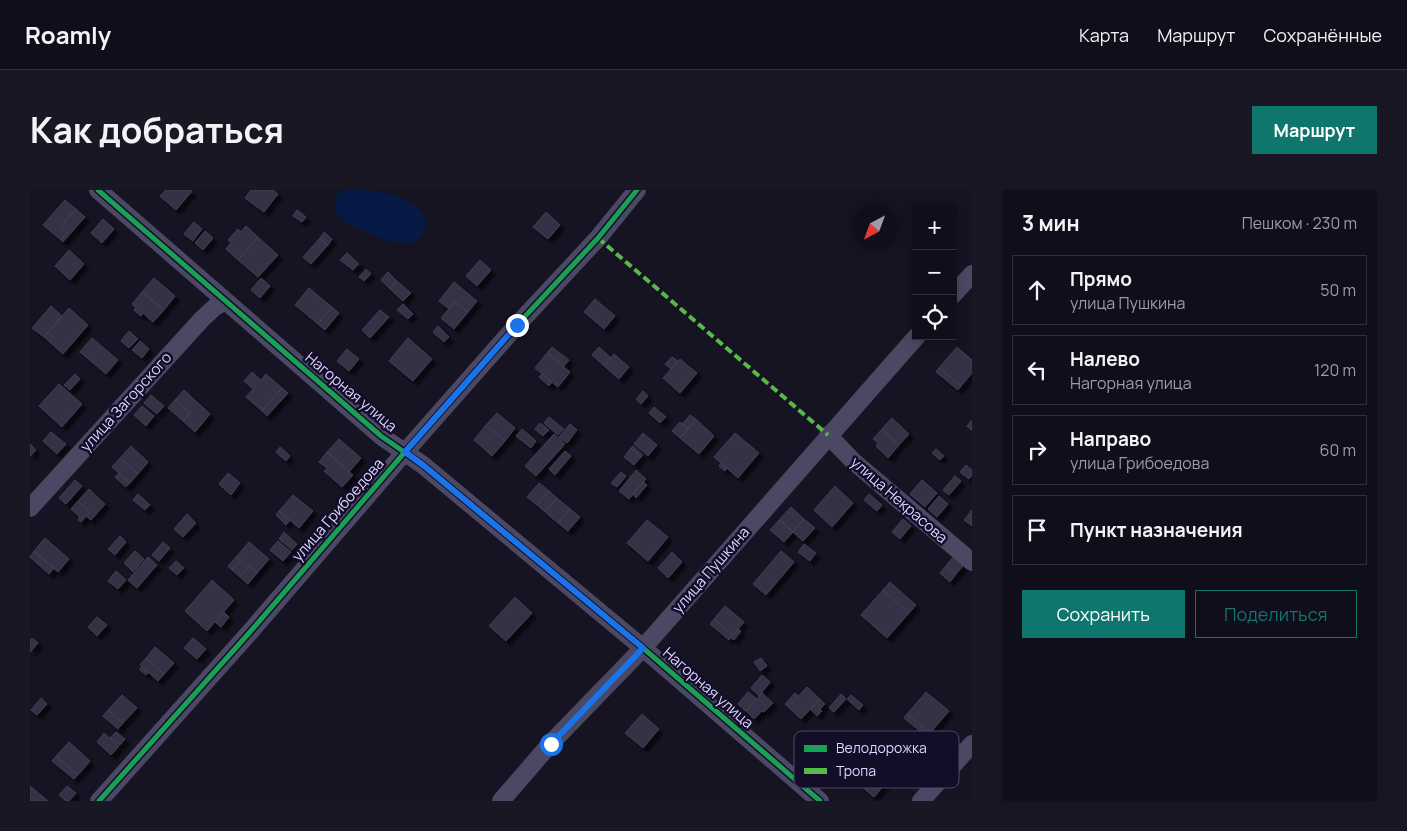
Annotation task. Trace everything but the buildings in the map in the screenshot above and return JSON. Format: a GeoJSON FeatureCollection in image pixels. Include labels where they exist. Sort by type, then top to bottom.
{"type":"FeatureCollection","features":[{"type":"Feature","properties":{"kind":"street","name":"Нагорная улица"},"geometry":{"type":"LineString","coordinates":[[98,190],[381,436],[423,465],[643,648],[794,779]]}},
{"type":"Feature","properties":{"kind":"street","name":"улица Грибоедова"},"geometry":{"type":"LineString","coordinates":[[99,801],[250,632],[517,325],[598,238],[637,190]]}},
{"type":"Feature","properties":{"kind":"street"},"geometry":{"type":"LineString","coordinates":[[957,291],[972,274]]}},
{"type":"Feature","properties":{"kind":"street","name":"улица Загорского"},"geometry":{"type":"LineString","coordinates":[[30,508],[196,326],[225,301]]}},
{"type":"Feature","properties":{"kind":"street","name":"улица Пушкина"},"geometry":{"type":"LineString","coordinates":[[501,801],[551,744],[643,648],[913,340]]}},
{"type":"Feature","properties":{"kind":"street","name":"улица Некрасова"},"geometry":{"type":"LineString","coordinates":[[828,436],[853,461],[972,562]]}},
{"type":"Feature","properties":{"kind":"street"},"geometry":{"type":"LineString","coordinates":[[959,759],[972,744]]}},
{"type":"Feature","properties":{"kind":"street","name":"Нагорная улица"},"geometry":{"type":"LineString","coordinates":[[805,788],[820,801]]}},
{"type":"Feature","properties":{"kind":"street"},"geometry":{"type":"LineString","coordinates":[[921,801],[933,788]]}},
{"type":"Feature","properties":{"kind":"water"},"geometry":{"type":"Polygon","coordinates":[[[343,190],[378,191],[399,197],[408,202],[426,218],[423,235],[413,243],[390,242],[345,223],[337,215],[335,208],[336,196],[343,190]]]}},
{"type":"Feature","properties":{"kind":"marked path"},"geometry":{"type":"LineString","coordinates":[[598,238],[828,435]]}},
{"type":"Feature","properties":{"kind":"cycle path"},"geometry":{"type":"LineString","coordinates":[[98,190],[381,436],[423,465],[643,648],[794,779]]}},
{"type":"Feature","properties":{"kind":"cycle path"},"geometry":{"type":"LineString","coordinates":[[99,801],[250,632],[517,325],[598,238],[637,190]]}},
{"type":"Feature","properties":{"kind":"cycle path"},"geometry":{"type":"LineString","coordinates":[[805,788],[820,801]]}},
{"type":"Feature","properties":{"kind":"route"},"geometry":{"type":"LineString","coordinates":[[517,325],[405,452],[643,648],[551,744]]}}]}
